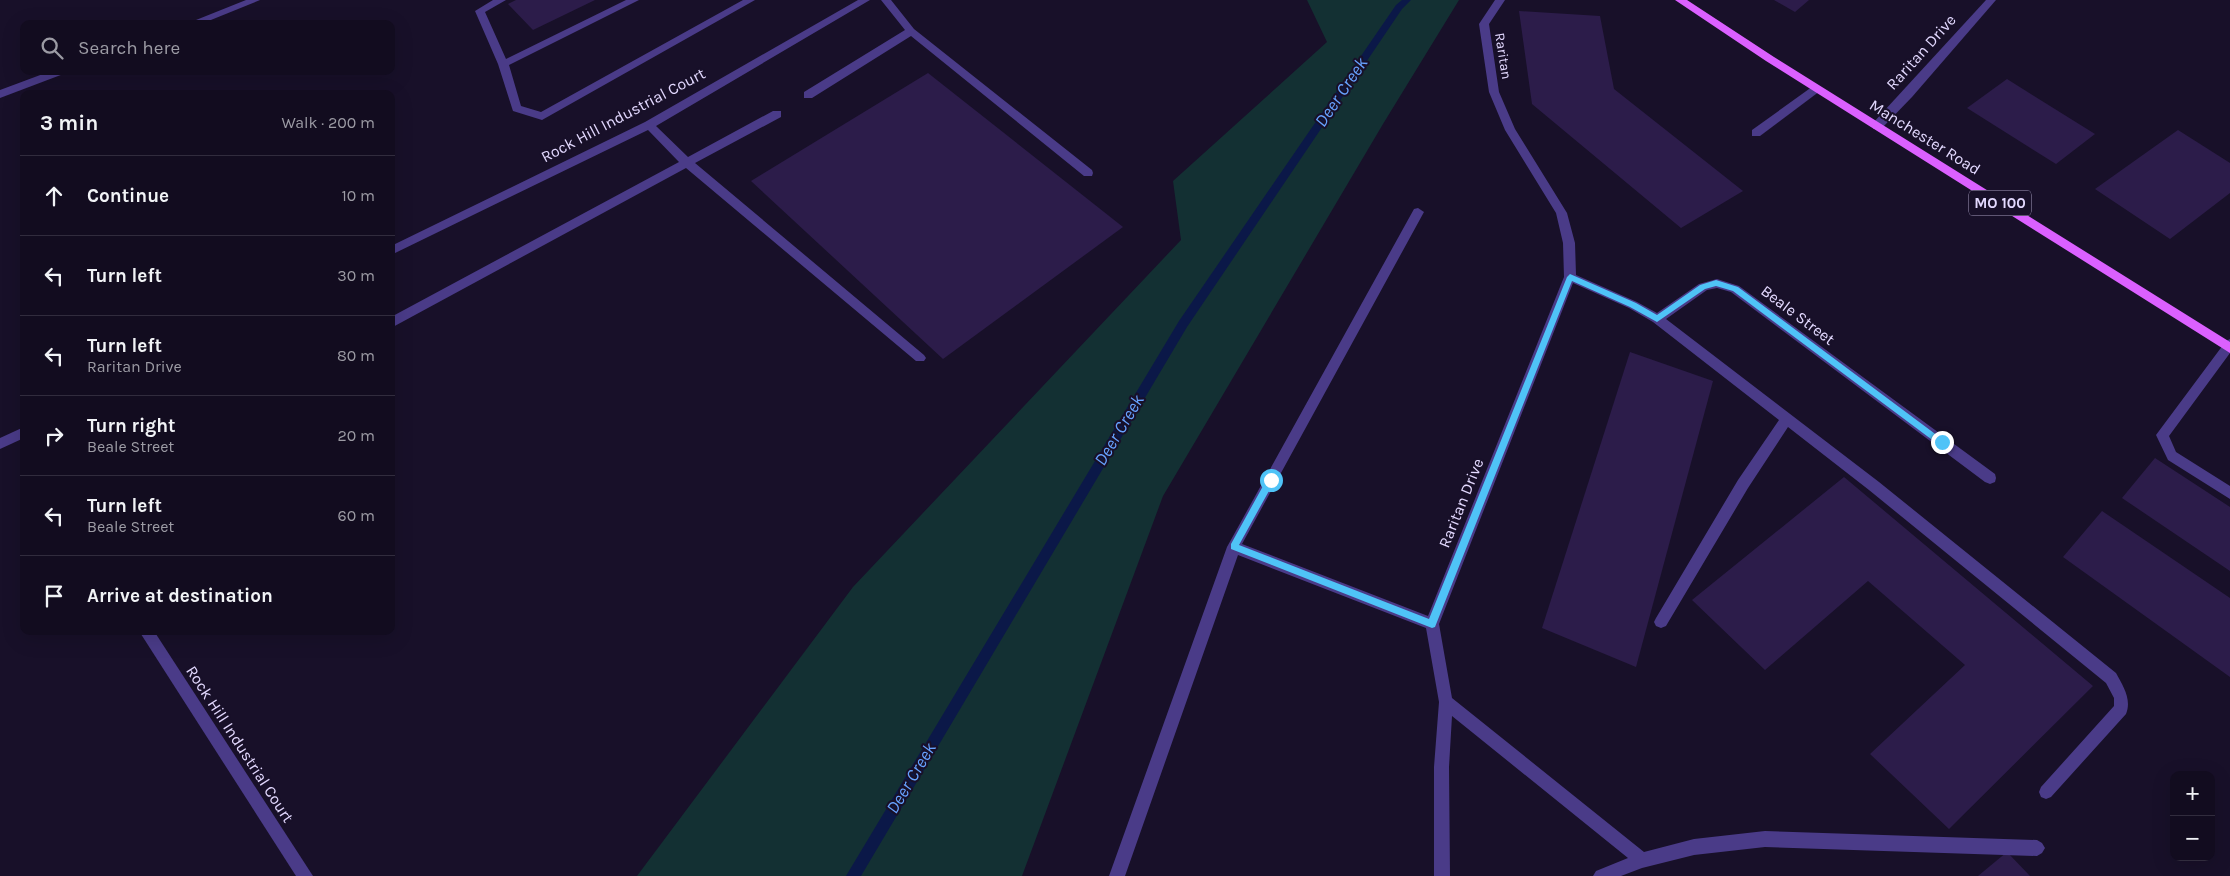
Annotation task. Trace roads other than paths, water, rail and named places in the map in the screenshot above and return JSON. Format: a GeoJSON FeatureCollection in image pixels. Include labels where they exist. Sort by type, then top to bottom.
{"type":"FeatureCollection","features":[{"type":"Feature","properties":{"kind":"main road","name":"Manchester Road"},"geometry":{"type":"LineString","coordinates":[[1680,0],[1816,88],[2229,346]]}},
{"type":"Feature","properties":{"kind":"street"},"geometry":{"type":"LineString","coordinates":[[201,20],[255,0]]}},
{"type":"Feature","properties":{"kind":"street"},"geometry":{"type":"LineString","coordinates":[[501,0],[480,11],[503,64],[517,108],[542,116],[750,0]]}},
{"type":"Feature","properties":{"kind":"street"},"geometry":{"type":"LineString","coordinates":[[503,64],[634,0]]}},
{"type":"Feature","properties":{"kind":"street","name":"Rock Hill Industrial Court"},"geometry":{"type":"LineString","coordinates":[[395,249],[649,125],[865,0]]}},
{"type":"Feature","properties":{"kind":"street"},"geometry":{"type":"LineString","coordinates":[[886,0],[910,31],[1088,173]]}},
{"type":"Feature","properties":{"kind":"street","name":"Raritan"},"geometry":{"type":"LineString","coordinates":[[1494,92],[1484,24],[1500,0]]}},
{"type":"Feature","properties":{"kind":"street","name":"Raritan Drive"},"geometry":{"type":"LineString","coordinates":[[1877,126],[1908,94],[1991,0]]}},
{"type":"Feature","properties":{"kind":"street"},"geometry":{"type":"LineString","coordinates":[[808,95],[910,31]]}},
{"type":"Feature","properties":{"kind":"street"},"geometry":{"type":"LineString","coordinates":[[0,94],[51,75]]}},
{"type":"Feature","properties":{"kind":"street"},"geometry":{"type":"LineString","coordinates":[[1756,133],[1816,88]]}},
{"type":"Feature","properties":{"kind":"street","name":"Raritan Drive"},"geometry":{"type":"LineString","coordinates":[[1432,624],[1570,277],[1569,243],[1561,213],[1510,130],[1494,92]]}},
{"type":"Feature","properties":{"kind":"street"},"geometry":{"type":"LineString","coordinates":[[395,321],[777,114]]}},
{"type":"Feature","properties":{"kind":"street"},"geometry":{"type":"LineString","coordinates":[[649,125],[687,162],[920,358]]}},
{"type":"Feature","properties":{"kind":"street"},"geometry":{"type":"LineString","coordinates":[[1117,876],[1234,547],[1418,212]]}},
{"type":"Feature","properties":{"kind":"street"},"geometry":{"type":"LineString","coordinates":[[1570,277],[1633,305],[1657,319],[1874,486],[2111,678],[2118,688],[2122,709],[2046,792]]}},
{"type":"Feature","properties":{"kind":"street","name":"Beale Street"},"geometry":{"type":"LineString","coordinates":[[1657,319],[1703,287],[1716,283],[1735,289],[1990,478]]}},
{"type":"Feature","properties":{"kind":"street"},"geometry":{"type":"LineString","coordinates":[[2229,346],[2162,435],[2172,456],[2230,493]]}},
{"type":"Feature","properties":{"kind":"street"},"geometry":{"type":"LineString","coordinates":[[1661,622],[1743,484],[1786,419]]}},
{"type":"Feature","properties":{"kind":"street"},"geometry":{"type":"LineString","coordinates":[[0,444],[20,438]]}},
{"type":"Feature","properties":{"kind":"street"},"geometry":{"type":"LineString","coordinates":[[1234,547],[1432,624],[1446,702],[1441,786],[1442,876]]}},
{"type":"Feature","properties":{"kind":"street","name":"Rock Hill Industrial Court"},"geometry":{"type":"LineString","coordinates":[[149,635],[305,876]]}},
{"type":"Feature","properties":{"kind":"street"},"geometry":{"type":"LineString","coordinates":[[1446,702],[1642,860]]}},
{"type":"Feature","properties":{"kind":"street"},"geometry":{"type":"LineString","coordinates":[[1601,876],[1642,860],[1694,847],[1765,839],[2037,848]]}},
{"type":"Feature","properties":{"kind":"waterway","name":"Deer Creek"},"geometry":{"type":"LineString","coordinates":[[853,876],[1183,324],[1399,7],[1407,0]]}}]}
